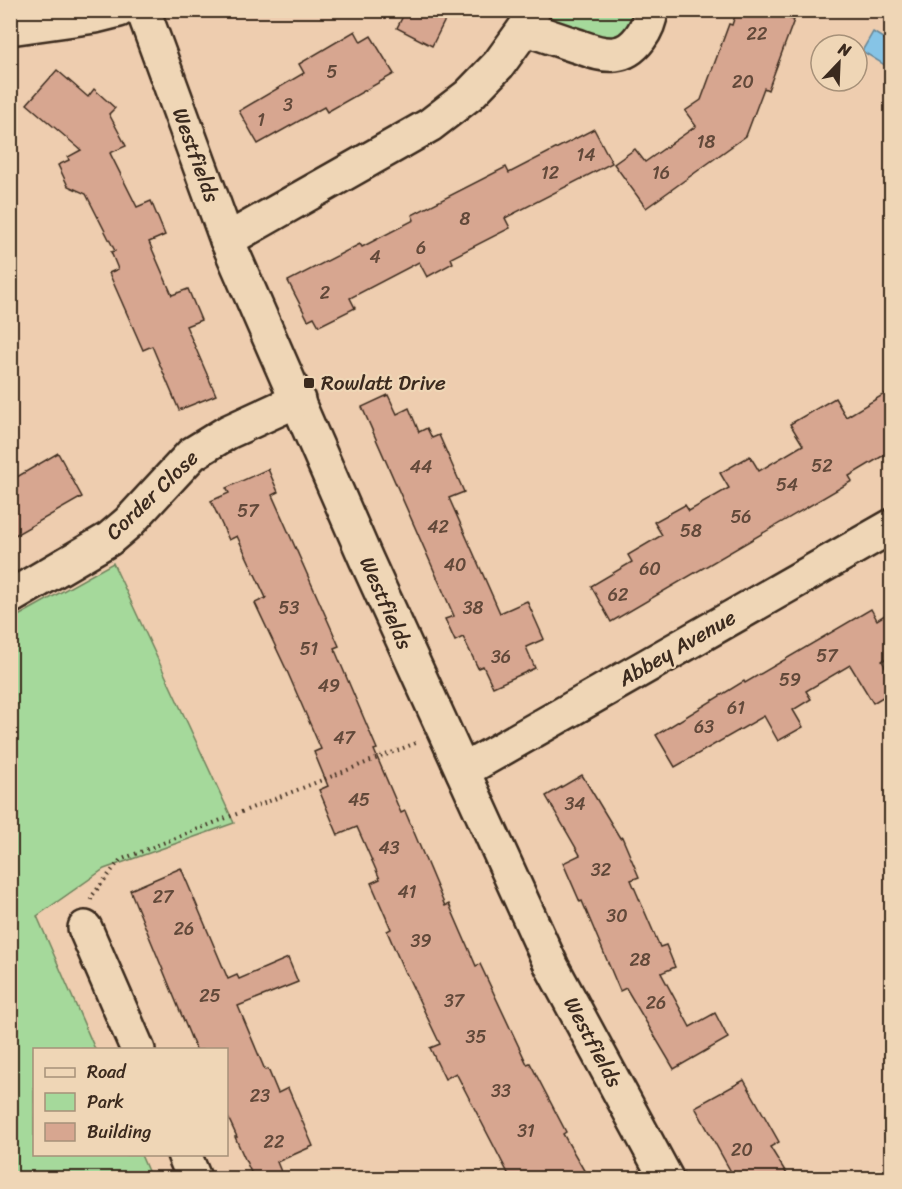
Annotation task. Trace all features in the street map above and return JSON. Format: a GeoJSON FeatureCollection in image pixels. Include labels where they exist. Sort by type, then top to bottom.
{"type":"FeatureCollection","features":[{"type":"Feature","properties":{"kind":"street"},"geometry":{"type":"LineString","coordinates":[[10,28],[95,16],[119,10]]}},
{"type":"Feature","properties":{"kind":"street","name":"Westfields"},"geometry":{"type":"LineString","coordinates":[[143,10],[227,240],[366,559],[552,967],[666,1179]]}},
{"type":"Feature","properties":{"kind":"street"},"geometry":{"type":"LineString","coordinates":[[227,240],[430,125],[469,95],[500,64],[529,19],[601,54],[615,54],[626,51],[642,34],[649,22],[651,10]]}},
{"type":"Feature","properties":{"kind":"street","name":"Corder Close"},"geometry":{"type":"LineString","coordinates":[[10,597],[110,539],[129,522],[192,454],[228,432],[297,400]]}},
{"type":"Feature","properties":{"kind":"street","name":"Abbey Avenue"},"geometry":{"type":"LineString","coordinates":[[463,771],[891,526]]}},
{"type":"Feature","properties":{"kind":"street"},"geometry":{"type":"LineString","coordinates":[[85,928],[137,1048]]}},
{"type":"Feature","properties":{"kind":"street"},"geometry":{"type":"LineString","coordinates":[[184,1156],[194,1179]]}},
{"type":"Feature","properties":{"kind":"path"},"geometry":{"type":"LineString","coordinates":[[85,928],[92,896],[120,860],[444,730]]}},
{"type":"Feature","properties":{"kind":"green space"},"geometry":{"type":"Polygon","coordinates":[[[547,11],[640,11],[640,17],[616,43],[549,22],[547,11]]]}},
{"type":"Feature","properties":{"kind":"green space"},"geometry":{"type":"Polygon","coordinates":[[[113,563],[234,823],[104,869],[37,916],[95,1048],[33,1048],[33,1156],[141,1156],[151,1178],[11,1178],[11,620],[113,563]]]}},
{"type":"Feature","properties":{"kind":"water"},"geometry":{"type":"Polygon","coordinates":[[[873,32],[891,43],[891,69],[869,55],[869,39],[873,32]]]}},
{"type":"Feature","properties":{"kind":"building"},"geometry":{"type":"Polygon","coordinates":[[[406,10],[450,10],[432,46],[397,28],[406,10]]]}},
{"type":"Feature","properties":{"kind":"building"},"geometry":{"type":"Polygon","coordinates":[[[737,10],[759,10],[794,20],[768,90],[764,88],[746,136],[646,208],[614,164],[635,149],[645,162],[696,126],[685,111],[701,100],[729,24],[732,25],[737,10]]]}},
{"type":"Feature","properties":{"kind":"building"},"geometry":{"type":"Polygon","coordinates":[[[355,31],[361,42],[371,36],[394,74],[327,112],[324,107],[258,144],[239,111],[304,73],[299,64],[355,31]]]}},
{"type":"Feature","properties":{"kind":"building"},"geometry":{"type":"Polygon","coordinates":[[[57,70],[88,97],[94,89],[115,108],[109,114],[126,146],[110,153],[137,207],[151,201],[165,235],[149,242],[172,295],[188,289],[201,320],[186,326],[216,395],[179,410],[152,346],[143,350],[109,273],[118,269],[111,252],[115,251],[86,194],[68,186],[58,165],[69,160],[68,157],[81,150],[27,104],[57,70]]]}},
{"type":"Feature","properties":{"kind":"building"},"geometry":{"type":"Polygon","coordinates":[[[594,129],[612,163],[505,218],[510,228],[451,258],[453,263],[427,277],[419,262],[350,298],[355,308],[319,326],[314,317],[308,320],[288,281],[360,244],[362,247],[414,220],[412,215],[506,167],[509,173],[594,129]]]}},
{"type":"Feature","properties":{"kind":"building"},"geometry":{"type":"Polygon","coordinates":[[[891,390],[891,451],[849,476],[852,481],[611,622],[591,586],[632,562],[628,555],[662,535],[654,522],[685,505],[689,511],[729,488],[720,473],[750,456],[759,471],[803,445],[790,424],[835,398],[846,417],[891,390]]]}},
{"type":"Feature","properties":{"kind":"building"},"geometry":{"type":"Polygon","coordinates":[[[388,395],[397,414],[409,408],[419,432],[427,428],[432,438],[439,435],[464,492],[449,498],[500,613],[527,601],[544,639],[526,647],[535,668],[493,687],[483,666],[478,668],[463,637],[455,641],[445,619],[454,616],[362,407],[388,395]]]}},
{"type":"Feature","properties":{"kind":"building"},"geometry":{"type":"Polygon","coordinates":[[[58,453],[82,497],[10,538],[10,481],[58,453]]]}},
{"type":"Feature","properties":{"kind":"building"},"geometry":{"type":"Polygon","coordinates":[[[268,469],[278,492],[272,495],[339,646],[334,648],[377,749],[374,750],[401,813],[405,811],[445,906],[449,904],[476,966],[480,964],[527,1064],[530,1063],[566,1132],[563,1134],[589,1179],[511,1179],[456,1073],[445,1079],[430,1048],[440,1044],[387,931],[391,929],[371,883],[380,879],[357,827],[338,835],[319,790],[328,786],[314,752],[321,749],[255,603],[266,598],[237,536],[229,540],[211,501],[229,493],[226,488],[268,469]]]}},
{"type":"Feature","properties":{"kind":"building"},"geometry":{"type":"Polygon","coordinates":[[[871,609],[877,620],[891,611],[891,655],[882,661],[891,677],[891,692],[873,703],[850,665],[806,691],[811,699],[793,710],[803,727],[778,741],[764,716],[675,767],[656,735],[744,681],[745,683],[871,609]]]}},
{"type":"Feature","properties":{"kind":"building"},"geometry":{"type":"Polygon","coordinates":[[[582,775],[620,838],[622,837],[639,877],[631,880],[660,947],[666,945],[675,967],[661,973],[690,1027],[715,1013],[728,1038],[674,1069],[626,988],[620,991],[582,901],[580,902],[563,863],[580,855],[546,796],[582,775]]]}},
{"type":"Feature","properties":{"kind":"building"},"geometry":{"type":"Polygon","coordinates":[[[181,868],[228,979],[237,975],[239,979],[288,958],[298,982],[238,1006],[265,1070],[268,1069],[278,1093],[288,1088],[313,1146],[277,1162],[284,1179],[254,1179],[228,1117],[228,1048],[195,1048],[130,890],[181,868]]]}},
{"type":"Feature","properties":{"kind":"building"},"geometry":{"type":"Polygon","coordinates":[[[744,1080],[779,1142],[770,1147],[790,1179],[735,1179],[695,1107],[744,1080]]]}},
{"type":"Feature","properties":{"kind":"place","name":"Rowlatt Drive"},"geometry":{"type":"Point","coordinates":[309,383]}}]}
